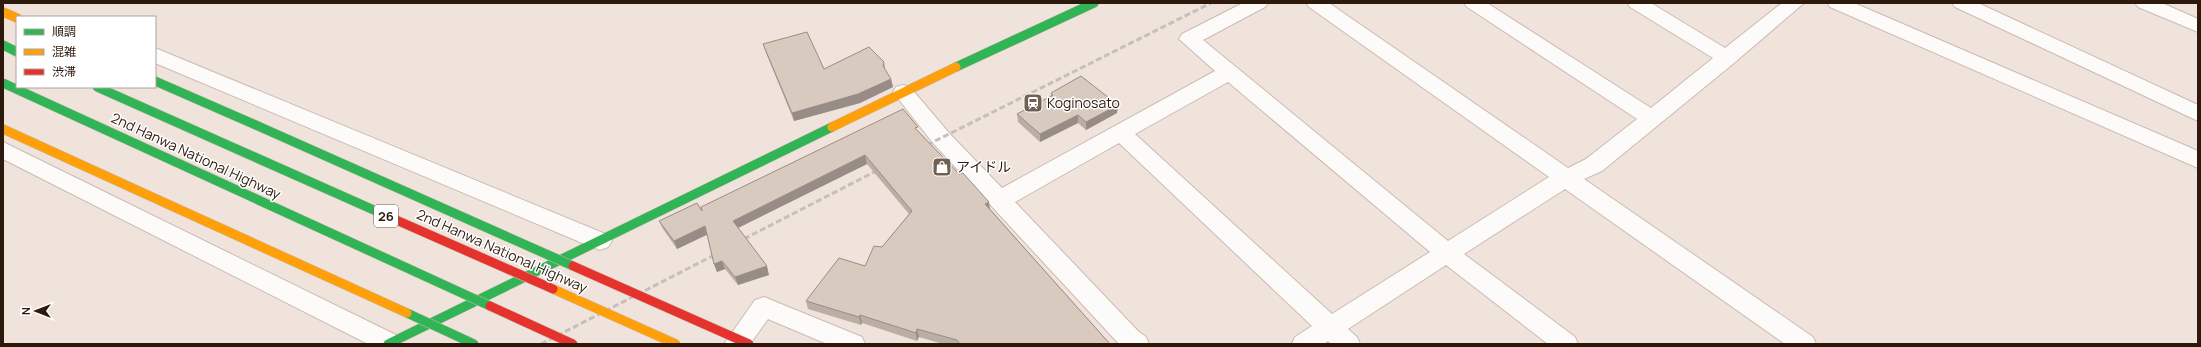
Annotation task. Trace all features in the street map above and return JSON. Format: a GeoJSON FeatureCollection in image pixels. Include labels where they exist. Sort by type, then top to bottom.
{"type":"FeatureCollection","features":[{"type":"Feature","properties":{"kind":"main road"},"geometry":{"type":"LineString","coordinates":[[388,344],[903,92],[1094,3]]}},
{"type":"Feature","properties":{"kind":"main road"},"geometry":{"type":"LineString","coordinates":[[3,12],[16,18]]}},
{"type":"Feature","properties":{"kind":"main road"},"geometry":{"type":"LineString","coordinates":[[3,46],[16,52]]}},
{"type":"Feature","properties":{"kind":"main road"},"geometry":{"type":"LineString","coordinates":[[156,81],[749,344]]}},
{"type":"Feature","properties":{"kind":"main road","name":"2nd Hanwa National Highway"},"geometry":{"type":"LineString","coordinates":[[3,83],[573,344]]}},
{"type":"Feature","properties":{"kind":"main road","name":"2nd Hanwa National Highway"},"geometry":{"type":"LineString","coordinates":[[99,88],[676,344]]}},
{"type":"Feature","properties":{"kind":"main road"},"geometry":{"type":"LineString","coordinates":[[3,128],[474,344]]}},
{"type":"Feature","properties":{"kind":"street"},"geometry":{"type":"LineString","coordinates":[[1258,3],[1189,39],[1228,73],[1447,253],[1566,344]]}},
{"type":"Feature","properties":{"kind":"street"},"geometry":{"type":"LineString","coordinates":[[1316,3],[1804,344]]}},
{"type":"Feature","properties":{"kind":"street"},"geometry":{"type":"LineString","coordinates":[[1474,3],[1651,118]]}},
{"type":"Feature","properties":{"kind":"street"},"geometry":{"type":"LineString","coordinates":[[1637,3],[1727,58]]}},
{"type":"Feature","properties":{"kind":"street"},"geometry":{"type":"LineString","coordinates":[[1304,344],[1566,178],[1594,165],[1794,3]]}},
{"type":"Feature","properties":{"kind":"street"},"geometry":{"type":"LineString","coordinates":[[1837,3],[2198,160]]}},
{"type":"Feature","properties":{"kind":"street"},"geometry":{"type":"LineString","coordinates":[[1962,3],[2198,114]]}},
{"type":"Feature","properties":{"kind":"street"},"geometry":{"type":"LineString","coordinates":[[2145,3],[2198,26]]}},
{"type":"Feature","properties":{"kind":"street"},"geometry":{"type":"LineString","coordinates":[[156,55],[600,241]]}},
{"type":"Feature","properties":{"kind":"street"},"geometry":{"type":"LineString","coordinates":[[999,200],[1228,73]]}},
{"type":"Feature","properties":{"kind":"street"},"geometry":{"type":"LineString","coordinates":[[903,92],[941,138],[1129,338],[1137,344]]}},
{"type":"Feature","properties":{"kind":"street"},"geometry":{"type":"LineString","coordinates":[[1121,133],[1329,328],[1348,344]]}},
{"type":"Feature","properties":{"kind":"street"},"geometry":{"type":"LineString","coordinates":[[3,150],[388,344]]}},
{"type":"Feature","properties":{"kind":"street"},"geometry":{"type":"LineString","coordinates":[[736,344],[764,307],[853,344]]}},
{"type":"Feature","properties":{"kind":"building"},"geometry":{"type":"Polygon","coordinates":[[[807,32],[824,69],[869,47],[884,62],[883,66],[891,79],[858,94],[792,113],[763,44],[807,32]]]}},
{"type":"Feature","properties":{"kind":"building"},"geometry":{"type":"Polygon","coordinates":[[[1081,76],[1118,105],[1086,122],[1078,115],[1040,134],[1017,114],[1053,95],[1051,93],[1081,76]]]}},
{"type":"Feature","properties":{"kind":"building"},"geometry":{"type":"Polygon","coordinates":[[[903,109],[918,127],[915,128],[959,174],[963,173],[989,202],[985,204],[1110,344],[960,344],[957,340],[917,329],[916,333],[860,315],[859,317],[806,301],[839,258],[865,266],[874,246],[882,247],[912,211],[865,155],[733,221],[767,266],[735,277],[722,261],[714,264],[705,226],[674,241],[659,221],[697,203],[702,211],[701,207],[903,109]]]}},
{"type":"Feature","properties":{"kind":"railway"},"geometry":{"type":"LineString","coordinates":[[919,149],[1211,3]]}},
{"type":"Feature","properties":{"kind":"railway"},"geometry":{"type":"LineString","coordinates":[[736,243],[884,167]]}},
{"type":"Feature","properties":{"kind":"railway"},"geometry":{"type":"LineString","coordinates":[[541,344],[722,251]]}},
{"type":"Feature","properties":{"kind":"traffic: fast"},"geometry":{"type":"LineString","coordinates":[[956,67],[1094,3]]}},
{"type":"Feature","properties":{"kind":"traffic: fast"},"geometry":{"type":"LineString","coordinates":[[3,45],[16,52]]}},
{"type":"Feature","properties":{"kind":"traffic: fast"},"geometry":{"type":"LineString","coordinates":[[156,81],[258,126]]}},
{"type":"Feature","properties":{"kind":"traffic: fast"},"geometry":{"type":"LineString","coordinates":[[3,83],[490,306]]}},
{"type":"Feature","properties":{"kind":"traffic: fast"},"geometry":{"type":"LineString","coordinates":[[99,88],[394,219]]}},
{"type":"Feature","properties":{"kind":"traffic: fast"},"geometry":{"type":"LineString","coordinates":[[258,126],[573,266]]}},
{"type":"Feature","properties":{"kind":"traffic: fast"},"geometry":{"type":"LineString","coordinates":[[388,344],[832,127]]}},
{"type":"Feature","properties":{"kind":"traffic: fast"},"geometry":{"type":"LineString","coordinates":[[407,313],[474,344]]}},
{"type":"Feature","properties":{"kind":"traffic: slow"},"geometry":{"type":"LineString","coordinates":[[3,12],[16,18]]}},
{"type":"Feature","properties":{"kind":"traffic: slow"},"geometry":{"type":"LineString","coordinates":[[832,127],[956,67]]}},
{"type":"Feature","properties":{"kind":"traffic: slow"},"geometry":{"type":"LineString","coordinates":[[3,129],[163,202]]}},
{"type":"Feature","properties":{"kind":"traffic: slow"},"geometry":{"type":"LineString","coordinates":[[163,202],[407,313]]}},
{"type":"Feature","properties":{"kind":"traffic: slow"},"geometry":{"type":"LineString","coordinates":[[553,289],[676,344]]}},
{"type":"Feature","properties":{"kind":"traffic: jam"},"geometry":{"type":"LineString","coordinates":[[394,219],[553,289]]}},
{"type":"Feature","properties":{"kind":"traffic: jam"},"geometry":{"type":"LineString","coordinates":[[573,266],[749,344]]}},
{"type":"Feature","properties":{"kind":"traffic: jam"},"geometry":{"type":"LineString","coordinates":[[490,306],[573,344]]}},
{"type":"Feature","properties":{"kind":"place","name":"Koginosato"},"geometry":{"type":"Point","coordinates":[1033,103]}},
{"type":"Feature","properties":{"kind":"place","name":"アイドル"},"geometry":{"type":"Point","coordinates":[942,167]}}]}
